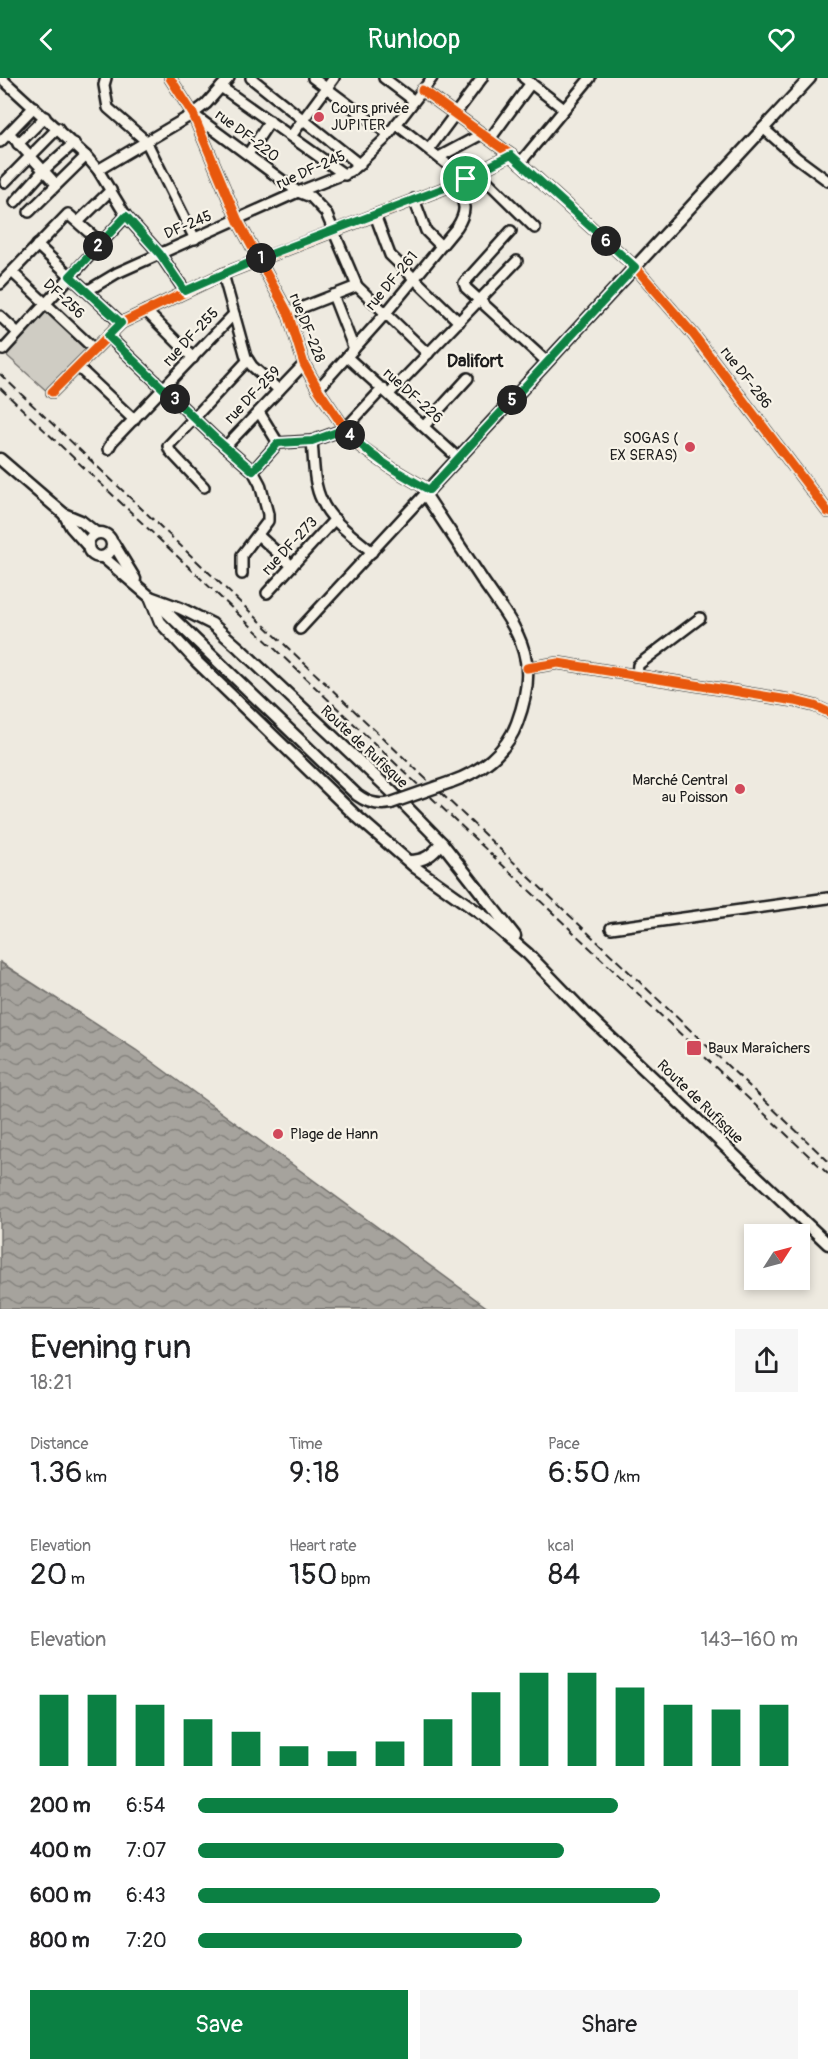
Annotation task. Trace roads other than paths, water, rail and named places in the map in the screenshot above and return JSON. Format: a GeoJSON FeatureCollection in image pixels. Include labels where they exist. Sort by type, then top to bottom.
{"type":"FeatureCollection","features":[{"type":"Feature","properties":{"kind":"main road"},"geometry":{"type":"LineString","coordinates":[[150,597],[357,795],[374,804],[391,803],[467,777],[481,769],[513,734],[522,709],[527,684],[524,649],[510,621],[427,492],[810,78]]}},
{"type":"Feature","properties":{"kind":"main road"},"geometry":{"type":"LineString","coordinates":[[0,459],[64,514],[81,521],[96,532],[107,534],[113,543],[112,549],[101,557],[90,551],[70,527],[64,514]]}},
{"type":"Feature","properties":{"kind":"main road"},"geometry":{"type":"LineString","coordinates":[[88,546],[92,535],[96,532]]}},
{"type":"Feature","properties":{"kind":"main road","name":"Route de Rufisque"},"geometry":{"type":"LineString","coordinates":[[113,543],[140,587]]}},
{"type":"Feature","properties":{"kind":"main road","name":"Route de Rufisque"},"geometry":{"type":"LineString","coordinates":[[101,557],[150,597],[160,622],[205,670],[362,822],[409,861],[485,917],[528,954],[585,1013],[828,1244]]}},
{"type":"Feature","properties":{"kind":"main road","name":"Route de Rufisque"},"geometry":{"type":"LineString","coordinates":[[150,597],[180,608],[212,624],[393,793],[442,843],[528,954]]}},
{"type":"Feature","properties":{"kind":"main road"},"geometry":{"type":"LineString","coordinates":[[409,861],[421,861],[436,851],[442,843]]}},
{"type":"Feature","properties":{"kind":"street"},"geometry":{"type":"LineString","coordinates":[[1,78],[86,156],[98,170],[126,216],[160,254],[185,291]]}},
{"type":"Feature","properties":{"kind":"street"},"geometry":{"type":"LineString","coordinates":[[106,78],[104,85],[108,108],[146,141],[195,239]]}},
{"type":"Feature","properties":{"kind":"street"},"geometry":{"type":"LineString","coordinates":[[98,170],[193,114],[206,104],[230,78]]}},
{"type":"Feature","properties":{"kind":"street"},"geometry":{"type":"LineString","coordinates":[[250,78],[360,165]]}},
{"type":"Feature","properties":{"kind":"street"},"geometry":{"type":"LineString","coordinates":[[312,78],[388,134]]}},
{"type":"Feature","properties":{"kind":"street"},"geometry":{"type":"LineString","coordinates":[[291,135],[334,78]]}},
{"type":"Feature","properties":{"kind":"street"},"geometry":{"type":"LineString","coordinates":[[384,78],[413,100]]}},
{"type":"Feature","properties":{"kind":"street","name":"rue DF-245"},"geometry":{"type":"LineString","coordinates":[[238,220],[298,192],[345,175],[360,165],[388,134],[432,78]]}},
{"type":"Feature","properties":{"kind":"street"},"geometry":{"type":"LineString","coordinates":[[429,149],[482,78]]}},
{"type":"Feature","properties":{"kind":"street"},"geometry":{"type":"LineString","coordinates":[[520,163],[590,78]]}},
{"type":"Feature","properties":{"kind":"street","name":"rue DF-228"},"geometry":{"type":"LineString","coordinates":[[173,79],[193,114],[238,220],[288,313],[304,364],[318,389],[357,444],[427,492]]}},
{"type":"Feature","properties":{"kind":"street"},"geometry":{"type":"LineString","coordinates":[[439,157],[486,136],[527,81],[564,109]]}},
{"type":"Feature","properties":{"kind":"street"},"geometry":{"type":"LineString","coordinates":[[221,87],[345,175]]}},
{"type":"Feature","properties":{"kind":"street","name":"rue DF-286"},"geometry":{"type":"LineString","coordinates":[[422,90],[511,155],[635,267],[693,334],[828,512]]}},
{"type":"Feature","properties":{"kind":"street"},"geometry":{"type":"LineString","coordinates":[[0,142],[34,107]]}},
{"type":"Feature","properties":{"kind":"street","name":"rue DF-220"},"geometry":{"type":"LineString","coordinates":[[193,114],[321,207],[334,230],[357,286]]}},
{"type":"Feature","properties":{"kind":"street"},"geometry":{"type":"LineString","coordinates":[[18,144],[45,117]]}},
{"type":"Feature","properties":{"kind":"street"},"geometry":{"type":"LineString","coordinates":[[248,154],[270,122]]}},
{"type":"Feature","properties":{"kind":"street"},"geometry":{"type":"LineString","coordinates":[[396,124],[466,179]]}},
{"type":"Feature","properties":{"kind":"street"},"geometry":{"type":"LineString","coordinates":[[5,182],[58,128]]}},
{"type":"Feature","properties":{"kind":"street"},"geometry":{"type":"LineString","coordinates":[[764,128],[828,182]]}},
{"type":"Feature","properties":{"kind":"street"},"geometry":{"type":"LineString","coordinates":[[9,133],[56,184]]}},
{"type":"Feature","properties":{"kind":"street"},"geometry":{"type":"LineString","coordinates":[[15,202],[44,170],[74,143]]}},
{"type":"Feature","properties":{"kind":"street"},"geometry":{"type":"LineString","coordinates":[[52,392],[121,323],[223,274],[455,184],[511,155]]}},
{"type":"Feature","properties":{"kind":"street"},"geometry":{"type":"LineString","coordinates":[[29,212],[86,156]]}},
{"type":"Feature","properties":{"kind":"street"},"geometry":{"type":"LineString","coordinates":[[479,173],[535,228]]}},
{"type":"Feature","properties":{"kind":"street","name":"rue DF-261"},"geometry":{"type":"LineString","coordinates":[[318,389],[386,313],[465,215],[464,202],[455,184]]}},
{"type":"Feature","properties":{"kind":"street"},"geometry":{"type":"LineString","coordinates":[[78,222],[111,190]]}},
{"type":"Feature","properties":{"kind":"street"},"geometry":{"type":"LineString","coordinates":[[414,199],[426,231],[441,246]]}},
{"type":"Feature","properties":{"kind":"street"},"geometry":{"type":"LineString","coordinates":[[0,284],[68,214],[101,243]]}},
{"type":"Feature","properties":{"kind":"street"},"geometry":{"type":"LineString","coordinates":[[375,215],[390,255],[459,322]]}},
{"type":"Feature","properties":{"kind":"street"},"geometry":{"type":"LineString","coordinates":[[1,349],[126,216]]}},
{"type":"Feature","properties":{"kind":"street","name":"DF-245"},"geometry":{"type":"LineString","coordinates":[[87,291],[117,273],[238,220]]}},
{"type":"Feature","properties":{"kind":"street"},"geometry":{"type":"LineString","coordinates":[[511,231],[464,283],[466,288],[548,362]]}},
{"type":"Feature","properties":{"kind":"street"},"geometry":{"type":"LineString","coordinates":[[37,246],[121,323]]}},
{"type":"Feature","properties":{"kind":"street"},"geometry":{"type":"LineString","coordinates":[[253,471],[278,443],[312,441],[345,429],[428,354],[517,261]]}},
{"type":"Feature","properties":{"kind":"street","name":"DF-256"},"geometry":{"type":"LineString","coordinates":[[12,272],[94,350]]}},
{"type":"Feature","properties":{"kind":"street"},"geometry":{"type":"LineString","coordinates":[[223,274],[248,360],[279,390]]}},
{"type":"Feature","properties":{"kind":"street"},"geometry":{"type":"LineString","coordinates":[[288,313],[357,286],[428,354]]}},
{"type":"Feature","properties":{"kind":"street"},"geometry":{"type":"LineString","coordinates":[[333,295],[354,349]]}},
{"type":"Feature","properties":{"kind":"street"},"geometry":{"type":"LineString","coordinates":[[146,311],[193,358]]}},
{"type":"Feature","properties":{"kind":"street","name":"rue DF-255"},"geometry":{"type":"LineString","coordinates":[[108,449],[234,314]]}},
{"type":"Feature","properties":{"kind":"street"},"geometry":{"type":"LineString","coordinates":[[0,316],[18,333]]}},
{"type":"Feature","properties":{"kind":"street"},"geometry":{"type":"LineString","coordinates":[[108,336],[193,418],[253,471],[269,518],[242,555],[242,574]]}},
{"type":"Feature","properties":{"kind":"street","name":"rue DF-226"},"geometry":{"type":"LineString","coordinates":[[347,357],[458,458]]}},
{"type":"Feature","properties":{"kind":"street"},"geometry":{"type":"LineString","coordinates":[[204,487],[168,446],[248,360]]}},
{"type":"Feature","properties":{"kind":"street","name":"rue DF-259"},"geometry":{"type":"LineString","coordinates":[[225,447],[304,364]]}},
{"type":"Feature","properties":{"kind":"street"},"geometry":{"type":"LineString","coordinates":[[78,367],[134,420]]}},
{"type":"Feature","properties":{"kind":"street"},"geometry":{"type":"LineString","coordinates":[[424,426],[468,378]]}},
{"type":"Feature","properties":{"kind":"street"},"geometry":{"type":"LineString","coordinates":[[259,412],[278,443]]}},
{"type":"Feature","properties":{"kind":"street"},"geometry":{"type":"LineString","coordinates":[[312,441],[319,495],[326,510],[372,552]]}},
{"type":"Feature","properties":{"kind":"street"},"geometry":{"type":"LineString","coordinates":[[300,629],[427,492]]}},
{"type":"Feature","properties":{"kind":"street","name":"rue DF-273"},"geometry":{"type":"LineString","coordinates":[[267,593],[335,519]]}},
{"type":"Feature","properties":{"kind":"street"},"geometry":{"type":"LineString","coordinates":[[258,535],[292,566]]}},
{"type":"Feature","properties":{"kind":"street"},"geometry":{"type":"LineString","coordinates":[[637,675],[638,665],[700,618]]}},
{"type":"Feature","properties":{"kind":"street"},"geometry":{"type":"LineString","coordinates":[[527,668],[558,663],[795,701],[815,705],[828,712]]}},
{"type":"Feature","properties":{"kind":"street"},"geometry":{"type":"LineString","coordinates":[[611,928],[828,898]]}},
{"type":"Feature","properties":{"kind":"water"},"geometry":{"type":"Polygon","coordinates":[[[0,962],[136,1050],[489,1309],[0,1309],[0,962]]]}},
{"type":"Feature","properties":{"kind":"railway"},"geometry":{"type":"LineString","coordinates":[[0,374],[828,1161]]}},
{"type":"Feature","properties":{"kind":"railway"},"geometry":{"type":"LineString","coordinates":[[0,388],[828,1174]]}},
{"type":"Feature","properties":{"kind":"place","name":"Cours privée JUPITER"},"geometry":{"type":"Point","coordinates":[319,117]}},
{"type":"Feature","properties":{"kind":"place","name":"SOGAS ( EX SERAS)"},"geometry":{"type":"Point","coordinates":[690,447]}},
{"type":"Feature","properties":{"kind":"place","name":"Marché Central au Poisson"},"geometry":{"type":"Point","coordinates":[740,789]}},
{"type":"Feature","properties":{"kind":"place","name":"Baux Maraîchers"},"geometry":{"type":"Point","coordinates":[694,1048]}},
{"type":"Feature","properties":{"kind":"place","name":"Plage de Hann"},"geometry":{"type":"Point","coordinates":[278,1134]}},
{"type":"Feature","properties":{"kind":"district","name":"Dalifort"},"geometry":{"type":"Point","coordinates":[475,361]}}]}
